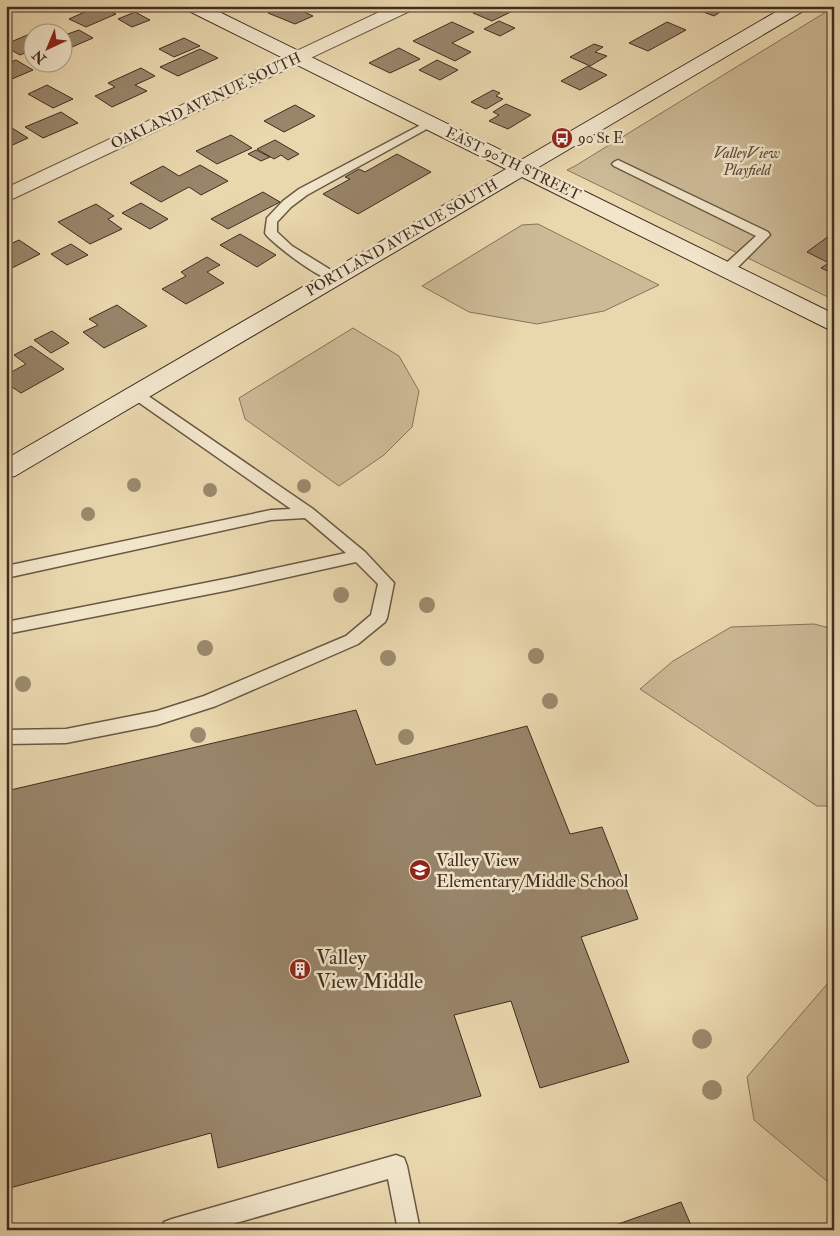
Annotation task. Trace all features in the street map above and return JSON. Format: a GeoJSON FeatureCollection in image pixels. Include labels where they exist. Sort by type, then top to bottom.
{"type":"FeatureCollection","features":[{"type":"Feature","properties":{"kind":"street"},"geometry":{"type":"LineString","coordinates":[[6,8],[10,6]]}},
{"type":"Feature","properties":{"kind":"street","name":"EAST 90TH STREET"},"geometry":{"type":"LineString","coordinates":[[193,6],[834,323]]}},
{"type":"Feature","properties":{"kind":"street","name":"OAKLAND AVENUE SOUTH"},"geometry":{"type":"LineString","coordinates":[[6,196],[406,6]]}},
{"type":"Feature","properties":{"kind":"street","name":"PORTLAND AVENUE SOUTH"},"geometry":{"type":"LineString","coordinates":[[6,470],[798,6]]}},
{"type":"Feature","properties":{"kind":"lane"},"geometry":{"type":"LineString","coordinates":[[334,278],[288,249],[271,233],[271,221],[287,204],[303,192],[430,123]]}},
{"type":"Feature","properties":{"kind":"lane"},"geometry":{"type":"LineString","coordinates":[[618,164],[764,235],[726,270]]}},
{"type":"Feature","properties":{"kind":"lane"},"geometry":{"type":"LineString","coordinates":[[6,737],[66,736],[157,718],[210,701],[352,640],[379,618],[386,583],[359,556],[308,513],[136,394]]}},
{"type":"Feature","properties":{"kind":"lane"},"geometry":{"type":"LineString","coordinates":[[6,572],[271,515],[308,513]]}},
{"type":"Feature","properties":{"kind":"lane"},"geometry":{"type":"LineString","coordinates":[[6,628],[230,584],[359,556]]}},
{"type":"Feature","properties":{"kind":"lane"},"geometry":{"type":"LineString","coordinates":[[172,1230],[396,1166],[409,1230]]}},
{"type":"Feature","properties":{"kind":"green space","name":"ValleyView Playfield"},"geometry":{"type":"Polygon","coordinates":[[[834,7],[834,300],[567,170],[575,166],[834,7]]]}},
{"type":"Feature","properties":{"kind":"green space"},"geometry":{"type":"Polygon","coordinates":[[[538,224],[659,285],[604,311],[537,324],[469,312],[422,286],[522,225],[538,224]]]}},
{"type":"Feature","properties":{"kind":"green space"},"geometry":{"type":"Polygon","coordinates":[[[353,328],[399,356],[419,391],[412,427],[384,455],[339,486],[245,419],[239,398],[353,328]]]}},
{"type":"Feature","properties":{"kind":"green space"},"geometry":{"type":"Polygon","coordinates":[[[814,624],[834,629],[834,806],[817,806],[640,689],[673,661],[731,627],[814,624]]]}},
{"type":"Feature","properties":{"kind":"green space"},"geometry":{"type":"Polygon","coordinates":[[[834,976],[834,1187],[754,1120],[747,1077],[834,976]]]}},
{"type":"Feature","properties":{"kind":"building"},"geometry":{"type":"Polygon","coordinates":[[[98,6],[116,14],[86,27],[69,19],[98,6]]]}},
{"type":"Feature","properties":{"kind":"building"},"geometry":{"type":"Polygon","coordinates":[[[282,6],[292,6],[313,16],[295,24],[268,13],[282,6]]]}},
{"type":"Feature","properties":{"kind":"building"},"geometry":{"type":"Polygon","coordinates":[[[486,6],[514,6],[519,8],[492,21],[473,13],[486,6]]]}},
{"type":"Feature","properties":{"kind":"building"},"geometry":{"type":"Polygon","coordinates":[[[696,6],[730,6],[714,16],[693,8],[696,6]]]}},
{"type":"Feature","properties":{"kind":"building"},"geometry":{"type":"Polygon","coordinates":[[[135,12],[150,20],[132,27],[118,19],[135,12]]]}},
{"type":"Feature","properties":{"kind":"building"},"geometry":{"type":"Polygon","coordinates":[[[499,21],[515,28],[500,36],[484,29],[499,21]]]}},
{"type":"Feature","properties":{"kind":"building"},"geometry":{"type":"Polygon","coordinates":[[[452,22],[474,32],[452,43],[471,52],[455,61],[413,41],[452,22]]]}},
{"type":"Feature","properties":{"kind":"building"},"geometry":{"type":"Polygon","coordinates":[[[667,22],[686,30],[648,51],[629,43],[667,22]]]}},
{"type":"Feature","properties":{"kind":"building"},"geometry":{"type":"Polygon","coordinates":[[[79,30],[93,38],[72,47],[72,32],[79,30]]]}},
{"type":"Feature","properties":{"kind":"building"},"geometry":{"type":"Polygon","coordinates":[[[22,37],[22,54],[20,55],[6,47],[6,44],[22,37]]]}},
{"type":"Feature","properties":{"kind":"building"},"geometry":{"type":"Polygon","coordinates":[[[184,38],[200,46],[174,57],[159,49],[184,38]]]}},
{"type":"Feature","properties":{"kind":"building"},"geometry":{"type":"Polygon","coordinates":[[[594,44],[603,47],[595,52],[607,56],[590,66],[570,57],[594,44]]]}},
{"type":"Feature","properties":{"kind":"building"},"geometry":{"type":"Polygon","coordinates":[[[399,48],[420,59],[390,73],[369,63],[399,48]]]}},
{"type":"Feature","properties":{"kind":"building"},"geometry":{"type":"Polygon","coordinates":[[[200,49],[218,58],[178,76],[160,67],[200,49]]]}},
{"type":"Feature","properties":{"kind":"building"},"geometry":{"type":"Polygon","coordinates":[[[16,60],[22,64],[22,72],[28,72],[12,79],[6,75],[6,64],[16,60]]]}},
{"type":"Feature","properties":{"kind":"building"},"geometry":{"type":"Polygon","coordinates":[[[437,60],[458,70],[440,80],[419,70],[437,60]]]}},
{"type":"Feature","properties":{"kind":"building"},"geometry":{"type":"Polygon","coordinates":[[[588,66],[607,75],[580,90],[561,81],[588,66]]]}},
{"type":"Feature","properties":{"kind":"building"},"geometry":{"type":"Polygon","coordinates":[[[141,68],[155,76],[135,85],[147,91],[112,107],[95,96],[115,87],[108,83],[141,68]]]}},
{"type":"Feature","properties":{"kind":"building"},"geometry":{"type":"Polygon","coordinates":[[[47,85],[73,99],[53,108],[28,94],[47,85]]]}},
{"type":"Feature","properties":{"kind":"building"},"geometry":{"type":"Polygon","coordinates":[[[493,90],[500,93],[496,96],[503,99],[486,109],[471,102],[493,90]]]}},
{"type":"Feature","properties":{"kind":"building"},"geometry":{"type":"Polygon","coordinates":[[[506,104],[531,115],[508,129],[489,121],[499,115],[493,112],[506,104]]]}},
{"type":"Feature","properties":{"kind":"building"},"geometry":{"type":"Polygon","coordinates":[[[295,105],[315,116],[284,132],[264,121],[295,105]]]}},
{"type":"Feature","properties":{"kind":"building"},"geometry":{"type":"Polygon","coordinates":[[[61,112],[78,123],[43,138],[25,127],[61,112]]]}},
{"type":"Feature","properties":{"kind":"building"},"geometry":{"type":"Polygon","coordinates":[[[12,128],[28,138],[6,148],[6,131],[12,128]]]}},
{"type":"Feature","properties":{"kind":"building"},"geometry":{"type":"Polygon","coordinates":[[[231,135],[252,148],[217,164],[196,151],[231,135]]]}},
{"type":"Feature","properties":{"kind":"building"},"geometry":{"type":"Polygon","coordinates":[[[275,140],[299,154],[288,160],[281,155],[274,159],[257,149],[275,140]]]}},
{"type":"Feature","properties":{"kind":"building"},"geometry":{"type":"Polygon","coordinates":[[[256,150],[270,157],[261,161],[248,154],[256,150]]]}},
{"type":"Feature","properties":{"kind":"building"},"geometry":{"type":"Polygon","coordinates":[[[397,154],[431,172],[358,214],[323,194],[350,179],[345,177],[359,169],[365,172],[397,154]]]}},
{"type":"Feature","properties":{"kind":"building"},"geometry":{"type":"Polygon","coordinates":[[[200,165],[228,181],[201,195],[189,187],[161,202],[130,183],[163,166],[179,176],[200,165]]]}},
{"type":"Feature","properties":{"kind":"building"},"geometry":{"type":"Polygon","coordinates":[[[263,192],[280,202],[228,229],[211,219],[263,192]]]}},
{"type":"Feature","properties":{"kind":"building"},"geometry":{"type":"Polygon","coordinates":[[[141,203],[168,219],[150,229],[122,213],[141,203]]]}},
{"type":"Feature","properties":{"kind":"building"},"geometry":{"type":"Polygon","coordinates":[[[96,204],[114,216],[108,219],[122,229],[90,244],[58,222],[96,204]]]}},
{"type":"Feature","properties":{"kind":"building"},"geometry":{"type":"Polygon","coordinates":[[[833,233],[834,274],[821,268],[829,263],[807,252],[833,233]]]}},
{"type":"Feature","properties":{"kind":"building"},"geometry":{"type":"Polygon","coordinates":[[[240,234],[276,255],[257,267],[220,245],[240,234]]]}},
{"type":"Feature","properties":{"kind":"building"},"geometry":{"type":"Polygon","coordinates":[[[19,240],[40,254],[6,271],[6,246],[19,240]]]}},
{"type":"Feature","properties":{"kind":"building"},"geometry":{"type":"Polygon","coordinates":[[[71,244],[88,255],[67,265],[51,254],[71,244]]]}},
{"type":"Feature","properties":{"kind":"building"},"geometry":{"type":"Polygon","coordinates":[[[207,257],[220,265],[207,272],[224,283],[186,304],[162,289],[186,276],[181,272],[207,257]]]}},
{"type":"Feature","properties":{"kind":"building"},"geometry":{"type":"Polygon","coordinates":[[[117,305],[147,326],[104,348],[83,332],[98,325],[89,319],[117,305]]]}},
{"type":"Feature","properties":{"kind":"building"},"geometry":{"type":"Polygon","coordinates":[[[52,331],[69,343],[51,353],[34,340],[52,331]]]}},
{"type":"Feature","properties":{"kind":"building"},"geometry":{"type":"Polygon","coordinates":[[[31,346],[64,369],[21,393],[6,383],[6,375],[26,364],[14,355],[31,346]]]}},
{"type":"Feature","properties":{"kind":"building","name":"Valley View Middle"},"geometry":{"type":"Polygon","coordinates":[[[356,710],[376,765],[527,726],[570,834],[602,827],[638,919],[581,937],[629,1062],[540,1088],[511,1001],[454,1015],[481,1096],[218,1168],[211,1133],[6,1189],[6,791],[356,710]]]}},
{"type":"Feature","properties":{"kind":"building"},"geometry":{"type":"Polygon","coordinates":[[[681,1202],[693,1230],[601,1230],[681,1202]]]}},
{"type":"Feature","properties":{"kind":"place","name":"90 St E"},"geometry":{"type":"Point","coordinates":[562,138]}},
{"type":"Feature","properties":{"kind":"place","name":"Valley View Elementary/Middle School"},"geometry":{"type":"Point","coordinates":[420,870]}},
{"type":"Feature","properties":{"kind":"place","name":"Valley View Middle"},"geometry":{"type":"Point","coordinates":[300,969]}}]}
